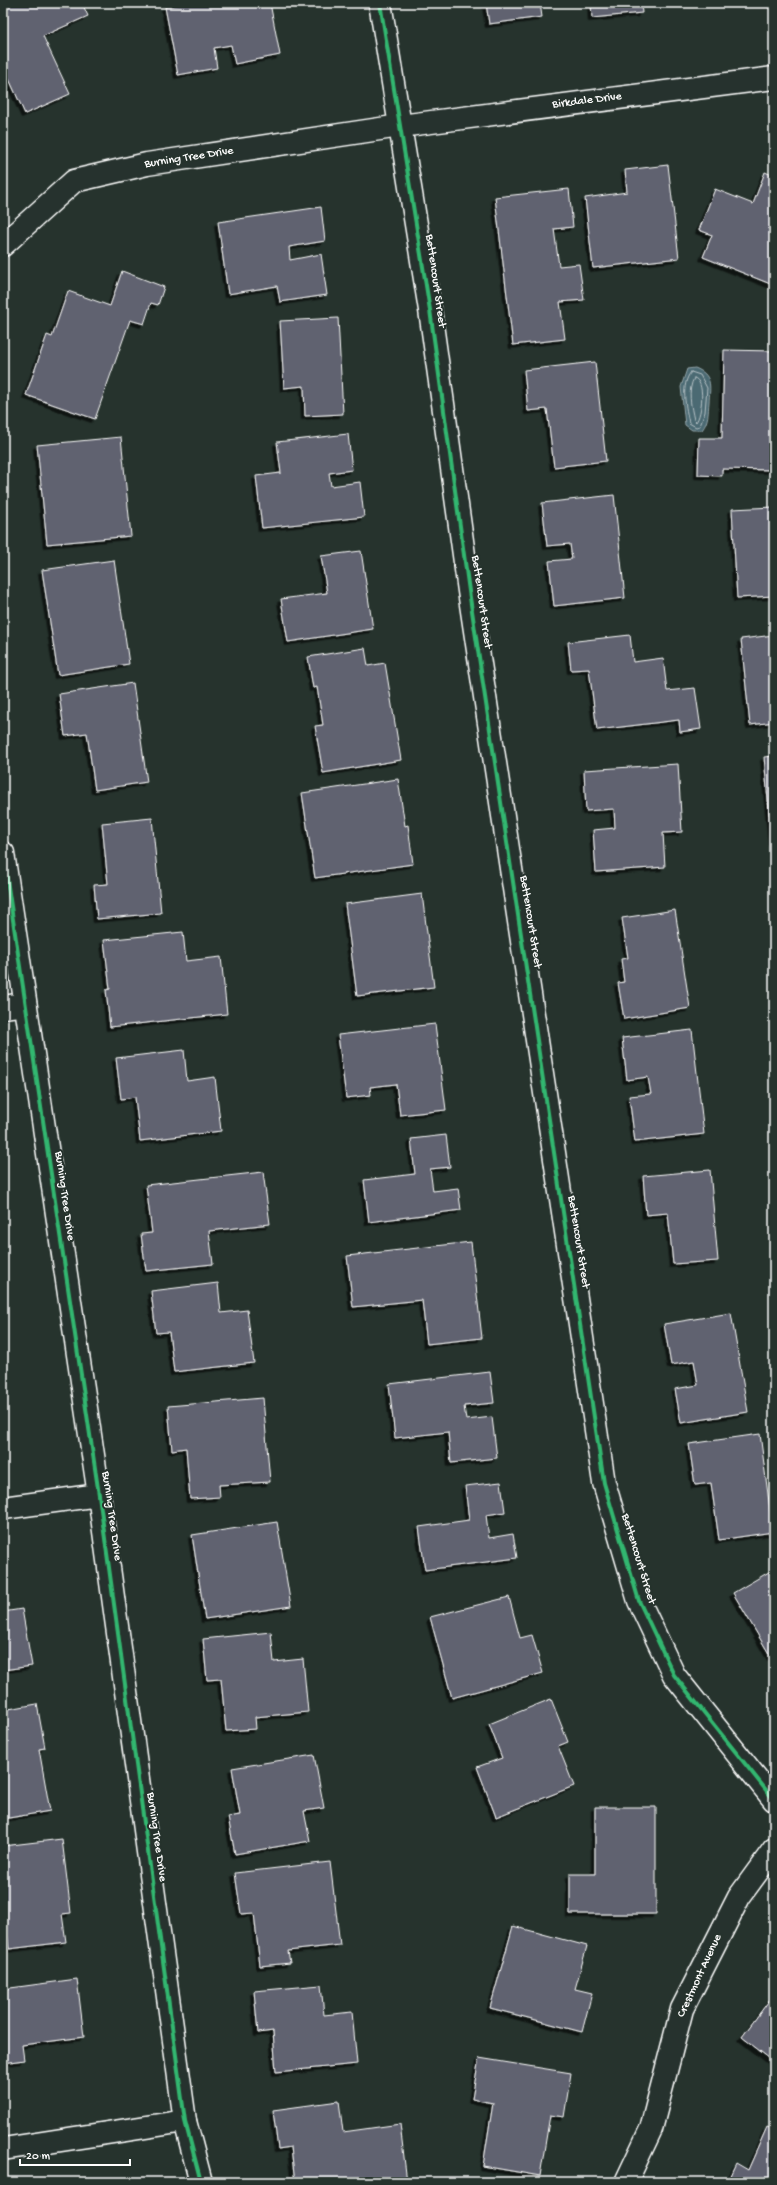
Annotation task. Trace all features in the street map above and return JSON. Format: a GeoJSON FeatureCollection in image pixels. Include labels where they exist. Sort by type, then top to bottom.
{"type":"FeatureCollection","features":[{"type":"Feature","properties":{"kind":"street","name":"Bettencourt Street"},"geometry":{"type":"LineString","coordinates":[[380,3],[392,86],[400,126],[604,1483],[639,1601],[674,1675],[774,1800]]}},
{"type":"Feature","properties":{"kind":"street","name":"Birkdale Drive"},"geometry":{"type":"LineString","coordinates":[[400,126],[774,78]]}},
{"type":"Feature","properties":{"kind":"street","name":"Burning Tree Drive"},"geometry":{"type":"LineString","coordinates":[[3,245],[74,181],[147,164],[400,126]]}},
{"type":"Feature","properties":{"kind":"street","name":"Burning Tree Drive"},"geometry":{"type":"LineString","coordinates":[[3,853],[98,1495],[185,2121],[201,2182]]}},
{"type":"Feature","properties":{"kind":"street"},"geometry":{"type":"LineString","coordinates":[[3,1007],[25,1004]]}},
{"type":"Feature","properties":{"kind":"street"},"geometry":{"type":"LineString","coordinates":[[3,1508],[98,1495]]}},
{"type":"Feature","properties":{"kind":"street","name":"Crestmont Avenue"},"geometry":{"type":"LineString","coordinates":[[626,2182],[651,2129],[682,2009],[739,1897],[774,1849]]}},
{"type":"Feature","properties":{"kind":"street"},"geometry":{"type":"LineString","coordinates":[[3,2149],[185,2121]]}},
{"type":"Feature","properties":{"kind":"water"},"geometry":{"type":"Polygon","coordinates":[[[695,368],[705,374],[708,378],[710,386],[708,416],[702,430],[692,430],[685,425],[681,387],[687,369],[695,368]]]}},
{"type":"Feature","properties":{"kind":"building"},"geometry":{"type":"Polygon","coordinates":[[[3,3],[82,3],[88,16],[43,36],[70,94],[25,114],[3,66],[3,3]]]}},
{"type":"Feature","properties":{"kind":"building"},"geometry":{"type":"Polygon","coordinates":[[[188,3],[270,3],[280,55],[235,64],[231,45],[214,48],[217,68],[178,75],[165,7],[188,3]]]}},
{"type":"Feature","properties":{"kind":"building"},"geometry":{"type":"Polygon","coordinates":[[[486,3],[540,3],[542,17],[489,24],[486,3]]]}},
{"type":"Feature","properties":{"kind":"building"},"geometry":{"type":"Polygon","coordinates":[[[591,3],[641,3],[642,13],[592,18],[591,3]]]}},
{"type":"Feature","properties":{"kind":"building"},"geometry":{"type":"Polygon","coordinates":[[[668,165],[679,258],[593,268],[585,198],[627,192],[625,170],[668,165]]]}},
{"type":"Feature","properties":{"kind":"building"},"geometry":{"type":"Polygon","coordinates":[[[765,172],[774,176],[773,285],[703,257],[712,235],[699,230],[715,189],[753,204],[765,172]]]}},
{"type":"Feature","properties":{"kind":"building"},"geometry":{"type":"Polygon","coordinates":[[[569,189],[573,227],[554,229],[559,266],[579,264],[584,300],[560,302],[565,339],[513,345],[495,197],[569,189]]]}},
{"type":"Feature","properties":{"kind":"building"},"geometry":{"type":"Polygon","coordinates":[[[321,207],[325,241],[289,247],[290,260],[321,254],[327,295],[280,302],[277,286],[228,294],[218,222],[321,207]]]}},
{"type":"Feature","properties":{"kind":"building"},"geometry":{"type":"Polygon","coordinates":[[[122,271],[164,287],[158,305],[151,303],[144,324],[130,320],[95,419],[26,395],[47,335],[52,337],[68,291],[110,306],[122,271]]]}},
{"type":"Feature","properties":{"kind":"building"},"geometry":{"type":"Polygon","coordinates":[[[338,318],[343,414],[305,416],[304,386],[284,388],[280,321],[338,318]]]}},
{"type":"Feature","properties":{"kind":"building"},"geometry":{"type":"Polygon","coordinates":[[[724,350],[774,351],[774,470],[722,469],[722,476],[698,475],[699,438],[722,438],[724,350]]]}},
{"type":"Feature","properties":{"kind":"building"},"geometry":{"type":"Polygon","coordinates":[[[595,362],[606,461],[554,467],[547,409],[528,411],[524,370],[595,362]]]}},
{"type":"Feature","properties":{"kind":"building"},"geometry":{"type":"Polygon","coordinates":[[[348,434],[352,470],[329,473],[331,486],[360,482],[364,517],[262,528],[256,476],[281,473],[277,442],[348,434]]]}},
{"type":"Feature","properties":{"kind":"building"},"geometry":{"type":"Polygon","coordinates":[[[121,437],[131,536],[47,544],[37,445],[121,437]]]}},
{"type":"Feature","properties":{"kind":"building"},"geometry":{"type":"Polygon","coordinates":[[[614,495],[625,598],[554,606],[549,561],[572,559],[570,544],[547,546],[542,503],[614,495]]]}},
{"type":"Feature","properties":{"kind":"building"},"geometry":{"type":"Polygon","coordinates":[[[774,507],[774,596],[737,598],[732,509],[774,507]]]}},
{"type":"Feature","properties":{"kind":"building"},"geometry":{"type":"Polygon","coordinates":[[[361,551],[373,629],[288,642],[281,599],[327,593],[321,556],[361,551]]]}},
{"type":"Feature","properties":{"kind":"building"},"geometry":{"type":"Polygon","coordinates":[[[114,560],[129,664],[58,675],[42,570],[114,560]]]}},
{"type":"Feature","properties":{"kind":"building"},"geometry":{"type":"Polygon","coordinates":[[[630,635],[633,662],[663,658],[667,691],[695,688],[701,729],[680,732],[679,720],[597,730],[589,669],[571,670],[568,642],[630,635]]]}},
{"type":"Feature","properties":{"kind":"building"},"geometry":{"type":"Polygon","coordinates":[[[774,635],[774,722],[750,725],[741,639],[774,635]]]}},
{"type":"Feature","properties":{"kind":"building"},"geometry":{"type":"Polygon","coordinates":[[[365,648],[368,666],[385,663],[401,760],[323,773],[315,726],[323,725],[317,687],[313,688],[308,657],[365,648]]]}},
{"type":"Feature","properties":{"kind":"building"},"geometry":{"type":"Polygon","coordinates":[[[133,683],[147,782],[95,790],[87,733],[65,736],[59,694],[133,683]]]}},
{"type":"Feature","properties":{"kind":"building"},"geometry":{"type":"Polygon","coordinates":[[[774,756],[774,842],[772,842],[764,757],[774,756]]]}},
{"type":"Feature","properties":{"kind":"building"},"geometry":{"type":"Polygon","coordinates":[[[678,764],[682,832],[663,833],[665,867],[596,872],[593,830],[615,828],[614,809],[586,811],[584,770],[678,764]]]}},
{"type":"Feature","properties":{"kind":"building"},"geometry":{"type":"Polygon","coordinates":[[[398,779],[405,826],[408,825],[413,864],[315,878],[302,793],[398,779]]]}},
{"type":"Feature","properties":{"kind":"building"},"geometry":{"type":"Polygon","coordinates":[[[152,818],[161,913],[97,919],[94,885],[108,884],[102,823],[152,818]]]}},
{"type":"Feature","properties":{"kind":"building"},"geometry":{"type":"Polygon","coordinates":[[[422,894],[434,987],[357,996],[345,904],[422,894]]]}},
{"type":"Feature","properties":{"kind":"building"},"geometry":{"type":"Polygon","coordinates":[[[675,910],[690,1008],[624,1019],[618,983],[624,982],[621,959],[628,958],[622,918],[675,910]]]}},
{"type":"Feature","properties":{"kind":"building"},"geometry":{"type":"Polygon","coordinates":[[[183,932],[186,961],[221,957],[227,1014],[110,1027],[106,990],[110,989],[104,940],[183,932]]]}},
{"type":"Feature","properties":{"kind":"building"},"geometry":{"type":"Polygon","coordinates":[[[435,1024],[446,1110],[400,1115],[396,1084],[370,1087],[371,1095],[346,1098],[338,1035],[435,1024]]]}},
{"type":"Feature","properties":{"kind":"building"},"geometry":{"type":"Polygon","coordinates":[[[692,1030],[704,1134],[635,1142],[629,1096],[651,1094],[648,1077],[627,1080],[622,1038],[692,1030]]]}},
{"type":"Feature","properties":{"kind":"building"},"geometry":{"type":"Polygon","coordinates":[[[184,1050],[187,1081],[215,1077],[221,1131],[140,1141],[135,1097],[121,1099],[116,1058],[184,1050]]]}},
{"type":"Feature","properties":{"kind":"building"},"geometry":{"type":"Polygon","coordinates":[[[446,1135],[450,1167],[430,1169],[433,1191],[458,1188],[461,1210],[369,1222],[364,1180],[415,1174],[411,1139],[446,1135]]]}},
{"type":"Feature","properties":{"kind":"building"},"geometry":{"type":"Polygon","coordinates":[[[710,1170],[718,1261],[673,1264],[668,1213],[646,1215],[643,1176],[710,1170]]]}},
{"type":"Feature","properties":{"kind":"building"},"geometry":{"type":"Polygon","coordinates":[[[263,1172],[270,1224],[209,1231],[213,1264],[146,1271],[141,1234],[152,1233],[146,1185],[263,1172]]]}},
{"type":"Feature","properties":{"kind":"building"},"geometry":{"type":"Polygon","coordinates":[[[471,1242],[482,1338],[427,1344],[422,1300],[353,1307],[347,1256],[471,1242]]]}},
{"type":"Feature","properties":{"kind":"building"},"geometry":{"type":"Polygon","coordinates":[[[218,1283],[221,1313],[247,1310],[254,1363],[174,1372],[169,1332],[156,1333],[151,1291],[218,1283]]]}},
{"type":"Feature","properties":{"kind":"building"},"geometry":{"type":"Polygon","coordinates":[[[731,1313],[748,1412],[681,1423],[675,1389],[698,1385],[694,1361],[671,1365],[664,1324],[731,1313]]]}},
{"type":"Feature","properties":{"kind":"building"},"geometry":{"type":"Polygon","coordinates":[[[490,1372],[494,1403],[464,1406],[466,1420],[492,1417],[497,1458],[451,1463],[448,1432],[395,1438],[389,1384],[490,1372]]]}},
{"type":"Feature","properties":{"kind":"building"},"geometry":{"type":"Polygon","coordinates":[[[263,1398],[270,1482],[219,1485],[220,1497],[190,1499],[186,1448],[172,1450],[168,1406],[263,1398]]]}},
{"type":"Feature","properties":{"kind":"building"},"geometry":{"type":"Polygon","coordinates":[[[760,1434],[773,1532],[719,1540],[711,1483],[695,1485],[689,1444],[760,1434]]]}},
{"type":"Feature","properties":{"kind":"building"},"geometry":{"type":"Polygon","coordinates":[[[501,1482],[505,1512],[486,1515],[489,1538],[513,1534],[517,1558],[425,1570],[419,1527],[469,1520],[465,1486],[501,1482]]]}},
{"type":"Feature","properties":{"kind":"building"},"geometry":{"type":"Polygon","coordinates":[[[277,1522],[291,1606],[205,1619],[192,1535],[277,1522]]]}},
{"type":"Feature","properties":{"kind":"building"},"geometry":{"type":"Polygon","coordinates":[[[774,1569],[774,1655],[771,1657],[733,1593],[774,1569]]]}},
{"type":"Feature","properties":{"kind":"building"},"geometry":{"type":"Polygon","coordinates":[[[509,1597],[520,1638],[532,1635],[543,1673],[452,1698],[430,1617],[509,1597]]]}},
{"type":"Feature","properties":{"kind":"building"},"geometry":{"type":"Polygon","coordinates":[[[22,1609],[32,1666],[3,1670],[3,1612],[22,1609]]]}},
{"type":"Feature","properties":{"kind":"building"},"geometry":{"type":"Polygon","coordinates":[[[271,1632],[274,1662],[303,1659],[308,1712],[255,1717],[256,1729],[226,1731],[221,1679],[207,1680],[203,1639],[271,1632]]]}},
{"type":"Feature","properties":{"kind":"building"},"geometry":{"type":"Polygon","coordinates":[[[551,1699],[568,1742],[558,1746],[574,1786],[496,1817],[477,1767],[502,1758],[489,1724],[551,1699]]]}},
{"type":"Feature","properties":{"kind":"building"},"geometry":{"type":"Polygon","coordinates":[[[37,1704],[45,1748],[39,1749],[50,1811],[3,1819],[3,1710],[37,1704]]]}},
{"type":"Feature","properties":{"kind":"building"},"geometry":{"type":"Polygon","coordinates":[[[314,1755],[324,1808],[304,1811],[310,1841],[235,1854],[228,1817],[240,1815],[232,1768],[314,1755]]]}},
{"type":"Feature","properties":{"kind":"building"},"geometry":{"type":"Polygon","coordinates":[[[595,1807],[656,1807],[656,1914],[570,1914],[570,1874],[595,1874],[595,1807]]]}},
{"type":"Feature","properties":{"kind":"building"},"geometry":{"type":"Polygon","coordinates":[[[62,1839],[71,1913],[62,1914],[66,1942],[9,1949],[3,1898],[3,1846],[62,1839]]]}},
{"type":"Feature","properties":{"kind":"building"},"geometry":{"type":"Polygon","coordinates":[[[330,1862],[340,1945],[288,1951],[290,1963],[260,1966],[254,1913],[241,1914],[235,1873],[330,1862]]]}},
{"type":"Feature","properties":{"kind":"building"},"geometry":{"type":"Polygon","coordinates":[[[513,1926],[587,1946],[575,1989],[592,1993],[582,2032],[490,2008],[513,1926]]]}},
{"type":"Feature","properties":{"kind":"building"},"geometry":{"type":"Polygon","coordinates":[[[77,1979],[84,2037],[22,2045],[24,2060],[3,2063],[3,1989],[77,1979]]]}},
{"type":"Feature","properties":{"kind":"building"},"geometry":{"type":"Polygon","coordinates":[[[321,1985],[324,2015],[352,2012],[357,2064],[276,2072],[273,2031],[258,2033],[254,1991],[321,1985]]]}},
{"type":"Feature","properties":{"kind":"building"},"geometry":{"type":"Polygon","coordinates":[[[774,1994],[774,2062],[742,2037],[774,1994]]]}},
{"type":"Feature","properties":{"kind":"building"},"geometry":{"type":"Polygon","coordinates":[[[479,2058],[571,2073],[564,2117],[550,2115],[540,2176],[483,2166],[493,2103],[472,2099],[479,2058]]]}},
{"type":"Feature","properties":{"kind":"building"},"geometry":{"type":"Polygon","coordinates":[[[339,2101],[343,2132],[400,2124],[407,2182],[295,2182],[291,2147],[278,2149],[273,2110],[339,2101]]]}},
{"type":"Feature","properties":{"kind":"building"},"geometry":{"type":"Polygon","coordinates":[[[767,2127],[774,2130],[774,2182],[727,2182],[736,2163],[748,2170],[767,2127]]]}},
{"type":"Feature","properties":{"kind":"cycle path"},"geometry":{"type":"LineString","coordinates":[[380,3],[430,310],[469,591],[604,1483],[639,1601],[674,1675],[774,1800]]}},
{"type":"Feature","properties":{"kind":"cycle path"},"geometry":{"type":"LineString","coordinates":[[3,853],[99,1495],[185,2121],[201,2182]]}}]}
